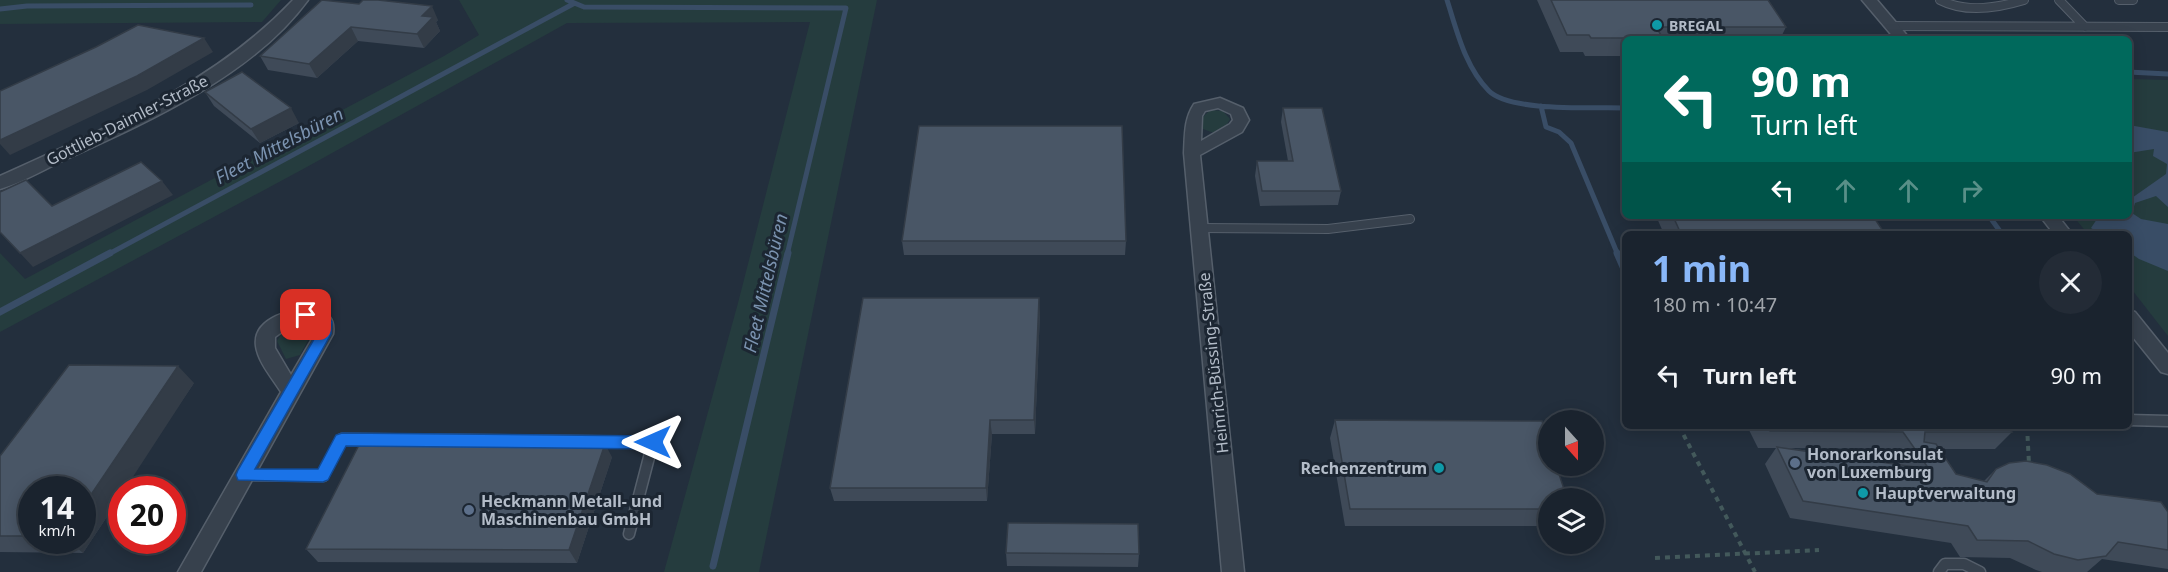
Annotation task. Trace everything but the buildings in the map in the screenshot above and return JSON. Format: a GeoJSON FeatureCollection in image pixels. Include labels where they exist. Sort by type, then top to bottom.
{"type":"FeatureCollection","features":[{"type":"Feature","properties":{"kind":"street","name":"Gottlieb-Daimler-Straße"},"geometry":{"type":"LineString","coordinates":[[0,183],[134,119],[214,75],[287,18],[301,0]]}},
{"type":"Feature","properties":{"kind":"street"},"geometry":{"type":"LineString","coordinates":[[1869,0],[1900,36]]}},
{"type":"Feature","properties":{"kind":"street","name":"Heinrich-Büssing-Straße"},"geometry":{"type":"LineString","coordinates":[[1192,153],[1233,572]]}},
{"type":"Feature","properties":{"kind":"street"},"geometry":{"type":"LineString","coordinates":[[2051,219],[2061,231]]}},
{"type":"Feature","properties":{"kind":"street"},"geometry":{"type":"LineString","coordinates":[[2132,322],[2168,367]]}},
{"type":"Feature","properties":{"kind":"street"},"geometry":{"type":"LineString","coordinates":[[189,572],[290,391]]}},
{"type":"Feature","properties":{"kind":"lane"},"geometry":{"type":"LineString","coordinates":[[1940,0],[1948,6],[1968,7],[2002,5],[2024,0]]}},
{"type":"Feature","properties":{"kind":"lane"},"geometry":{"type":"LineString","coordinates":[[2059,0],[2085,27]]}},
{"type":"Feature","properties":{"kind":"lane"},"geometry":{"type":"LineString","coordinates":[[2119,0],[2133,0]]}},
{"type":"Feature","properties":{"kind":"lane"},"geometry":{"type":"LineString","coordinates":[[1890,26],[2168,27]]}},
{"type":"Feature","properties":{"kind":"lane"},"geometry":{"type":"LineString","coordinates":[[1200,228],[1328,229],[1410,219]]}},
{"type":"Feature","properties":{"kind":"lane"},"geometry":{"type":"LineString","coordinates":[[2132,420],[2168,421]]}},
{"type":"Feature","properties":{"kind":"lane"},"geometry":{"type":"LineString","coordinates":[[244,475],[323,476],[342,439],[653,442],[629,534]]}},
{"type":"Feature","properties":{"kind":"lane"},"geometry":{"type":"LineString","coordinates":[[1939,572],[1945,564],[1952,562],[1969,566],[1980,572]]}},
{"type":"Feature","properties":{"kind":"path"},"geometry":{"type":"LineString","coordinates":[[1681,429],[1755,572]]}},
{"type":"Feature","properties":{"kind":"path"},"geometry":{"type":"LineString","coordinates":[[2027,429],[2029,471]]}},
{"type":"Feature","properties":{"kind":"path"},"geometry":{"type":"LineString","coordinates":[[1655,558],[1819,550]]}},
{"type":"Feature","properties":{"kind":"green space"},"geometry":{"type":"Polygon","coordinates":[[[0,0],[281,0],[262,22],[0,24],[0,0]]]}},
{"type":"Feature","properties":{"kind":"green space"},"geometry":{"type":"Polygon","coordinates":[[[459,0],[877,0],[759,572],[664,572],[738,303],[810,22],[567,23],[305,168],[0,332],[0,253],[25,279],[444,56],[479,35],[459,0]]]}},
{"type":"Feature","properties":{"kind":"green space"},"geometry":{"type":"Polygon","coordinates":[[[2132,79],[2168,80],[2168,336],[2132,290],[2132,231],[2086,231],[2076,219],[2132,219],[2132,79]]]}},
{"type":"Feature","properties":{"kind":"green space"},"geometry":{"type":"Polygon","coordinates":[[[1210,110],[1223,111],[1230,119],[1214,133],[1203,129],[1203,117],[1210,110]]]}},
{"type":"Feature","properties":{"kind":"green space"},"geometry":{"type":"Polygon","coordinates":[[[298,325],[308,327],[312,333],[300,355],[286,359],[277,341],[282,333],[298,325]]]}},
{"type":"Feature","properties":{"kind":"water"},"geometry":{"type":"Polygon","coordinates":[[[2132,126],[2168,132],[2168,207],[2156,196],[2135,203],[2132,213],[2132,198],[2166,174],[2167,164],[2153,156],[2154,149],[2132,153],[2132,126]]]}},
{"type":"Feature","properties":{"kind":"water"},"geometry":{"type":"Polygon","coordinates":[[[2132,213],[2141,219],[2168,224],[2168,271],[2132,254],[2132,231],[2096,231],[2091,228],[2097,219],[2132,219],[2132,213]]]}},
{"type":"Feature","properties":{"kind":"waterway","name":"Fleet Mittelsbüren"},"geometry":{"type":"LineString","coordinates":[[567,0],[584,7],[846,8],[787,255]]}},
{"type":"Feature","properties":{"kind":"waterway"},"geometry":{"type":"LineString","coordinates":[[1447,0],[1468,60],[1489,91],[1500,98],[1553,107],[1622,108]]}},
{"type":"Feature","properties":{"kind":"waterway","name":"Fleet Mittelsbüren"},"geometry":{"type":"LineString","coordinates":[[107,255],[573,4]]}},
{"type":"Feature","properties":{"kind":"waterway","name":"Fleet Mittelsbüren"},"geometry":{"type":"LineString","coordinates":[[0,9],[27,6],[251,5]]}},
{"type":"Feature","properties":{"kind":"waterway"},"geometry":{"type":"LineString","coordinates":[[2132,72],[2168,74]]}},
{"type":"Feature","properties":{"kind":"waterway","name":"Fleet Mittelsbüren"},"geometry":{"type":"LineString","coordinates":[[1541,106],[1546,127],[1559,132],[1571,143],[1618,255]]}},
{"type":"Feature","properties":{"kind":"waterway"},"geometry":{"type":"LineString","coordinates":[[1991,219],[2000,231]]}},
{"type":"Feature","properties":{"kind":"waterway","name":"Fleet Mittelsbüren"},"geometry":{"type":"LineString","coordinates":[[0,312],[110,253]]}},
{"type":"Feature","properties":{"kind":"waterway","name":"Fleet Mittelsbüren"},"geometry":{"type":"LineString","coordinates":[[713,566],[788,253]]}},
{"type":"Feature","properties":{"kind":"waterway","name":"Fleet Mittelsbüren"},"geometry":{"type":"LineString","coordinates":[[1617,253],[1622,264]]}},
{"type":"Feature","properties":{"kind":"place","name":"BREGAL"},"geometry":{"type":"Point","coordinates":[1657,25]}},
{"type":"Feature","properties":{"kind":"place","name":"Honorarkonsulat von Luxemburg"},"geometry":{"type":"Point","coordinates":[1795,463]}},
{"type":"Feature","properties":{"kind":"place","name":"Rechenzentrum"},"geometry":{"type":"Point","coordinates":[1439,468]}},
{"type":"Feature","properties":{"kind":"place","name":"Hauptverwaltung"},"geometry":{"type":"Point","coordinates":[1863,493]}},
{"type":"Feature","properties":{"kind":"place","name":"Heckmann Metall- und Maschinenbau GmbH"},"geometry":{"type":"Point","coordinates":[469,510]}},
{"type":"Feature","properties":{"kind":"route"},"geometry":{"type":"LineString","coordinates":[[306,315],[314,315],[325,322],[324,334],[244,475],[323,476],[342,439],[653,442]]}}]}
